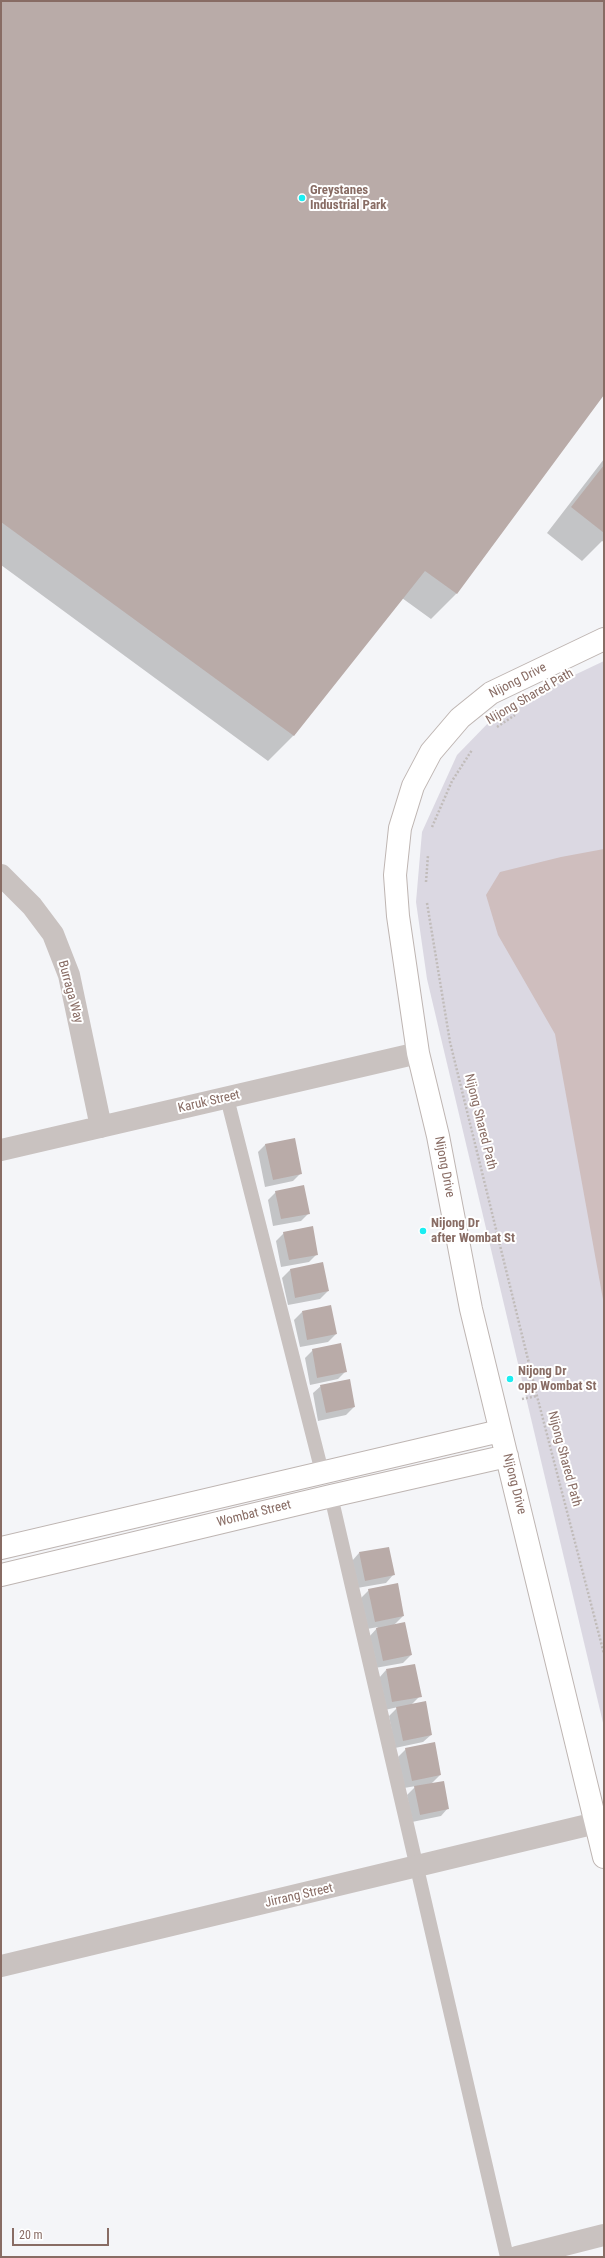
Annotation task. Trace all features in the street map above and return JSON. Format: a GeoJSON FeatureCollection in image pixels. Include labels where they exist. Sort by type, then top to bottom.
{"type":"FeatureCollection","features":[{"type":"Feature","properties":{"kind":"street","name":"Nijong Drive"},"geometry":{"type":"LineString","coordinates":[[604,639],[491,693],[460,718],[431,752],[413,786],[400,828],[395,875],[398,916],[418,1053],[438,1136],[471,1309],[604,1857]]}},
{"type":"Feature","properties":{"kind":"street","name":"Burraga Way"},"geometry":{"type":"LineString","coordinates":[[1,875],[32,906],[53,934],[69,975],[101,1127]]}},
{"type":"Feature","properties":{"kind":"street","name":"Karuk Street"},"geometry":{"type":"LineString","coordinates":[[1,1150],[418,1053]]}},
{"type":"Feature","properties":{"kind":"street","name":"Wombat Street"},"geometry":{"type":"LineString","coordinates":[[1,1548],[500,1431]]}},
{"type":"Feature","properties":{"kind":"street","name":"Wombat Street"},"geometry":{"type":"LineString","coordinates":[[1,1575],[331,1496],[507,1456]]}},
{"type":"Feature","properties":{"kind":"street","name":"Jirrang Street"},"geometry":{"type":"LineString","coordinates":[[1,1966],[416,1868],[596,1823]]}},
{"type":"Feature","properties":{"kind":"street"},"geometry":{"type":"LineString","coordinates":[[517,2257],[604,2234]]}},
{"type":"Feature","properties":{"kind":"lane"},"geometry":{"type":"LineString","coordinates":[[226,1098],[322,1472]]}},
{"type":"Feature","properties":{"kind":"lane"},"geometry":{"type":"LineString","coordinates":[[331,1496],[507,2257]]}},
{"type":"Feature","properties":{"kind":"path","name":"Nijong Shared Path"},"geometry":{"type":"LineString","coordinates":[[492,730],[516,714]]}},
{"type":"Feature","properties":{"kind":"path"},"geometry":{"type":"LineString","coordinates":[[429,833],[452,781],[476,744]]}},
{"type":"Feature","properties":{"kind":"path"},"geometry":{"type":"LineString","coordinates":[[426,884],[428,847]]}},
{"type":"Feature","properties":{"kind":"path","name":"Nijong Shared Path"},"geometry":{"type":"LineString","coordinates":[[426,898],[450,1042],[537,1396],[604,1654]]}},
{"type":"Feature","properties":{"kind":"shaded area"},"geometry":{"type":"Polygon","coordinates":[[[604,661],[604,1727],[427,979],[416,902],[422,832],[457,755],[494,717],[545,689],[604,661]]]}},
{"type":"Feature","properties":{"kind":"shaded area"},"geometry":{"type":"Polygon","coordinates":[[[604,849],[604,1305],[555,1034],[498,935],[486,895],[500,872],[561,857],[604,849]]]}},
{"type":"Feature","properties":{"kind":"building","name":"Greystanes Industrial Park"},"geometry":{"type":"Polygon","coordinates":[[[1,1],[604,1],[604,395],[457,594],[425,571],[294,736],[1,522],[1,1]]]}},
{"type":"Feature","properties":{"kind":"building"},"geometry":{"type":"Polygon","coordinates":[[[604,465],[604,533],[571,507],[604,465]]]}},
{"type":"Feature","properties":{"kind":"building"},"geometry":{"type":"Polygon","coordinates":[[[295,1138],[302,1174],[273,1180],[265,1144],[295,1138]]]}},
{"type":"Feature","properties":{"kind":"building"},"geometry":{"type":"Polygon","coordinates":[[[304,1185],[310,1214],[281,1219],[275,1191],[304,1185]]]}},
{"type":"Feature","properties":{"kind":"building"},"geometry":{"type":"Polygon","coordinates":[[[313,1226],[318,1255],[289,1260],[283,1232],[313,1226]]]}},
{"type":"Feature","properties":{"kind":"building"},"geometry":{"type":"Polygon","coordinates":[[[323,1262],[329,1291],[295,1298],[290,1269],[323,1262]]]}},
{"type":"Feature","properties":{"kind":"building"},"geometry":{"type":"Polygon","coordinates":[[[331,1305],[337,1334],[307,1340],[302,1311],[331,1305]]]}},
{"type":"Feature","properties":{"kind":"building"},"geometry":{"type":"Polygon","coordinates":[[[341,1343],[347,1372],[317,1378],[312,1349],[341,1343]]]}},
{"type":"Feature","properties":{"kind":"building"},"geometry":{"type":"Polygon","coordinates":[[[350,1379],[355,1407],[326,1413],[320,1385],[350,1379]]]}},
{"type":"Feature","properties":{"kind":"building"},"geometry":{"type":"Polygon","coordinates":[[[389,1547],[395,1575],[365,1581],[359,1552],[389,1547]]]}},
{"type":"Feature","properties":{"kind":"building"},"geometry":{"type":"Polygon","coordinates":[[[398,1583],[404,1616],[375,1622],[368,1589],[398,1583]]]}},
{"type":"Feature","properties":{"kind":"building"},"geometry":{"type":"Polygon","coordinates":[[[405,1622],[412,1655],[383,1661],[376,1628],[405,1622]]]}},
{"type":"Feature","properties":{"kind":"building"},"geometry":{"type":"Polygon","coordinates":[[[415,1664],[422,1697],[392,1702],[386,1669],[415,1664]]]}},
{"type":"Feature","properties":{"kind":"building"},"geometry":{"type":"Polygon","coordinates":[[[426,1701],[432,1735],[403,1741],[396,1707],[426,1701]]]}},
{"type":"Feature","properties":{"kind":"building"},"geometry":{"type":"Polygon","coordinates":[[[435,1742],[441,1775],[412,1781],[405,1748],[435,1742]]]}},
{"type":"Feature","properties":{"kind":"building"},"geometry":{"type":"Polygon","coordinates":[[[444,1781],[449,1809],[420,1815],[414,1786],[444,1781]]]}},
{"type":"Feature","properties":{"kind":"place","name":"Greystanes Industrial Park"},"geometry":{"type":"Point","coordinates":[302,198]}},
{"type":"Feature","properties":{"kind":"place","name":"Nijong Dr after Wombat St"},"geometry":{"type":"Point","coordinates":[423,1231]}},
{"type":"Feature","properties":{"kind":"place","name":"Nijong Dr opp Wombat St"},"geometry":{"type":"Point","coordinates":[510,1379]}}]}
